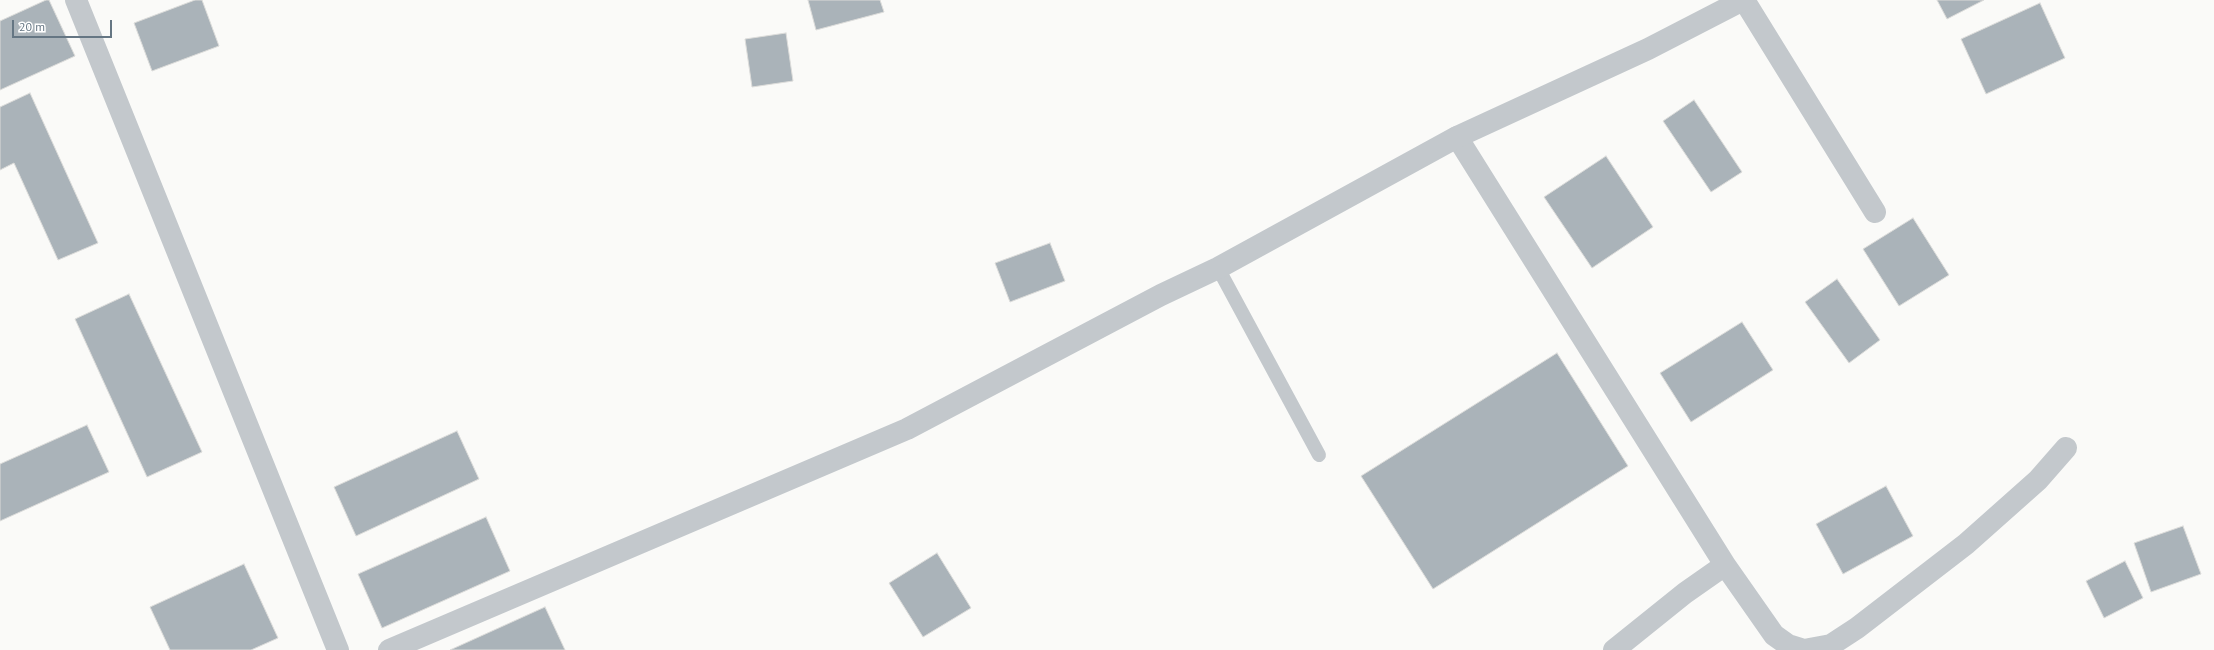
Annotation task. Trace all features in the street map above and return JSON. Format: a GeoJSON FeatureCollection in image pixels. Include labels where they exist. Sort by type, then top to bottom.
{"type":"FeatureCollection","features":[{"type":"Feature","properties":{"kind":"street"},"geometry":{"type":"LineString","coordinates":[[76,0],[338,650]]}},
{"type":"Feature","properties":{"kind":"street"},"geometry":{"type":"LineString","coordinates":[[389,650],[907,429],[1161,295],[1218,268],[1457,137],[1648,49],[1744,0],[1875,212]]}},
{"type":"Feature","properties":{"kind":"street"},"geometry":{"type":"LineString","coordinates":[[1457,137],[1725,565],[1774,635],[1788,645],[1804,650],[1831,645],[1898,598],[1966,544],[2038,480],[2066,448]]}},
{"type":"Feature","properties":{"kind":"street"},"geometry":{"type":"LineString","coordinates":[[1614,650],[1685,593],[1725,565]]}},
{"type":"Feature","properties":{"kind":"lane"},"geometry":{"type":"LineString","coordinates":[[1218,268],[1318,455]]}},
{"type":"Feature","properties":{"kind":"building"},"geometry":{"type":"Polygon","coordinates":[[[49,0],[75,56],[0,90],[0,21],[49,0]]]}},
{"type":"Feature","properties":{"kind":"building"},"geometry":{"type":"Polygon","coordinates":[[[195,0],[202,0],[219,46],[152,71],[134,23],[195,0]]]}},
{"type":"Feature","properties":{"kind":"building"},"geometry":{"type":"Polygon","coordinates":[[[808,0],[880,0],[884,12],[816,30],[808,0]]]}},
{"type":"Feature","properties":{"kind":"building"},"geometry":{"type":"Polygon","coordinates":[[[1937,0],[1984,0],[1947,19],[1937,0]]]}},
{"type":"Feature","properties":{"kind":"building"},"geometry":{"type":"Polygon","coordinates":[[[2040,3],[2065,58],[1986,94],[1961,39],[2040,3]]]}},
{"type":"Feature","properties":{"kind":"building"},"geometry":{"type":"Polygon","coordinates":[[[786,33],[793,81],[752,87],[745,39],[786,33]]]}},
{"type":"Feature","properties":{"kind":"building"},"geometry":{"type":"Polygon","coordinates":[[[30,93],[98,243],[58,260],[14,163],[0,170],[0,107],[30,93]]]}},
{"type":"Feature","properties":{"kind":"building"},"geometry":{"type":"Polygon","coordinates":[[[1694,100],[1742,172],[1711,192],[1663,121],[1694,100]]]}},
{"type":"Feature","properties":{"kind":"building"},"geometry":{"type":"Polygon","coordinates":[[[1606,156],[1653,227],[1592,268],[1544,197],[1606,156]]]}},
{"type":"Feature","properties":{"kind":"building"},"geometry":{"type":"Polygon","coordinates":[[[1913,218],[1949,275],[1899,306],[1863,249],[1913,218]]]}},
{"type":"Feature","properties":{"kind":"building"},"geometry":{"type":"Polygon","coordinates":[[[1050,243],[1065,281],[1010,302],[995,263],[1050,243]]]}},
{"type":"Feature","properties":{"kind":"building"},"geometry":{"type":"Polygon","coordinates":[[[1837,279],[1880,340],[1849,363],[1805,302],[1837,279]]]}},
{"type":"Feature","properties":{"kind":"building"},"geometry":{"type":"Polygon","coordinates":[[[129,294],[202,452],[147,477],[75,319],[129,294]]]}},
{"type":"Feature","properties":{"kind":"building"},"geometry":{"type":"Polygon","coordinates":[[[1742,322],[1773,370],[1691,422],[1660,373],[1742,322]]]}},
{"type":"Feature","properties":{"kind":"building"},"geometry":{"type":"Polygon","coordinates":[[[1557,353],[1628,466],[1433,589],[1361,476],[1557,353]]]}},
{"type":"Feature","properties":{"kind":"building"},"geometry":{"type":"Polygon","coordinates":[[[87,425],[109,472],[0,521],[0,464],[87,425]]]}},
{"type":"Feature","properties":{"kind":"building"},"geometry":{"type":"Polygon","coordinates":[[[457,431],[479,479],[356,536],[334,487],[457,431]]]}},
{"type":"Feature","properties":{"kind":"building"},"geometry":{"type":"Polygon","coordinates":[[[1886,486],[1913,536],[1843,574],[1816,524],[1886,486]]]}},
{"type":"Feature","properties":{"kind":"building"},"geometry":{"type":"Polygon","coordinates":[[[486,517],[510,571],[382,628],[358,574],[486,517]]]}},
{"type":"Feature","properties":{"kind":"building"},"geometry":{"type":"Polygon","coordinates":[[[2183,526],[2201,574],[2151,592],[2134,543],[2183,526]]]}},
{"type":"Feature","properties":{"kind":"building"},"geometry":{"type":"Polygon","coordinates":[[[937,553],[971,608],[923,637],[889,583],[937,553]]]}},
{"type":"Feature","properties":{"kind":"building"},"geometry":{"type":"Polygon","coordinates":[[[2125,561],[2143,598],[2104,618],[2086,581],[2125,561]]]}},
{"type":"Feature","properties":{"kind":"building"},"geometry":{"type":"Polygon","coordinates":[[[244,564],[278,638],[251,650],[170,650],[150,607],[244,564]]]}},
{"type":"Feature","properties":{"kind":"building"},"geometry":{"type":"Polygon","coordinates":[[[545,607],[565,650],[450,650],[545,607]]]}}]}
